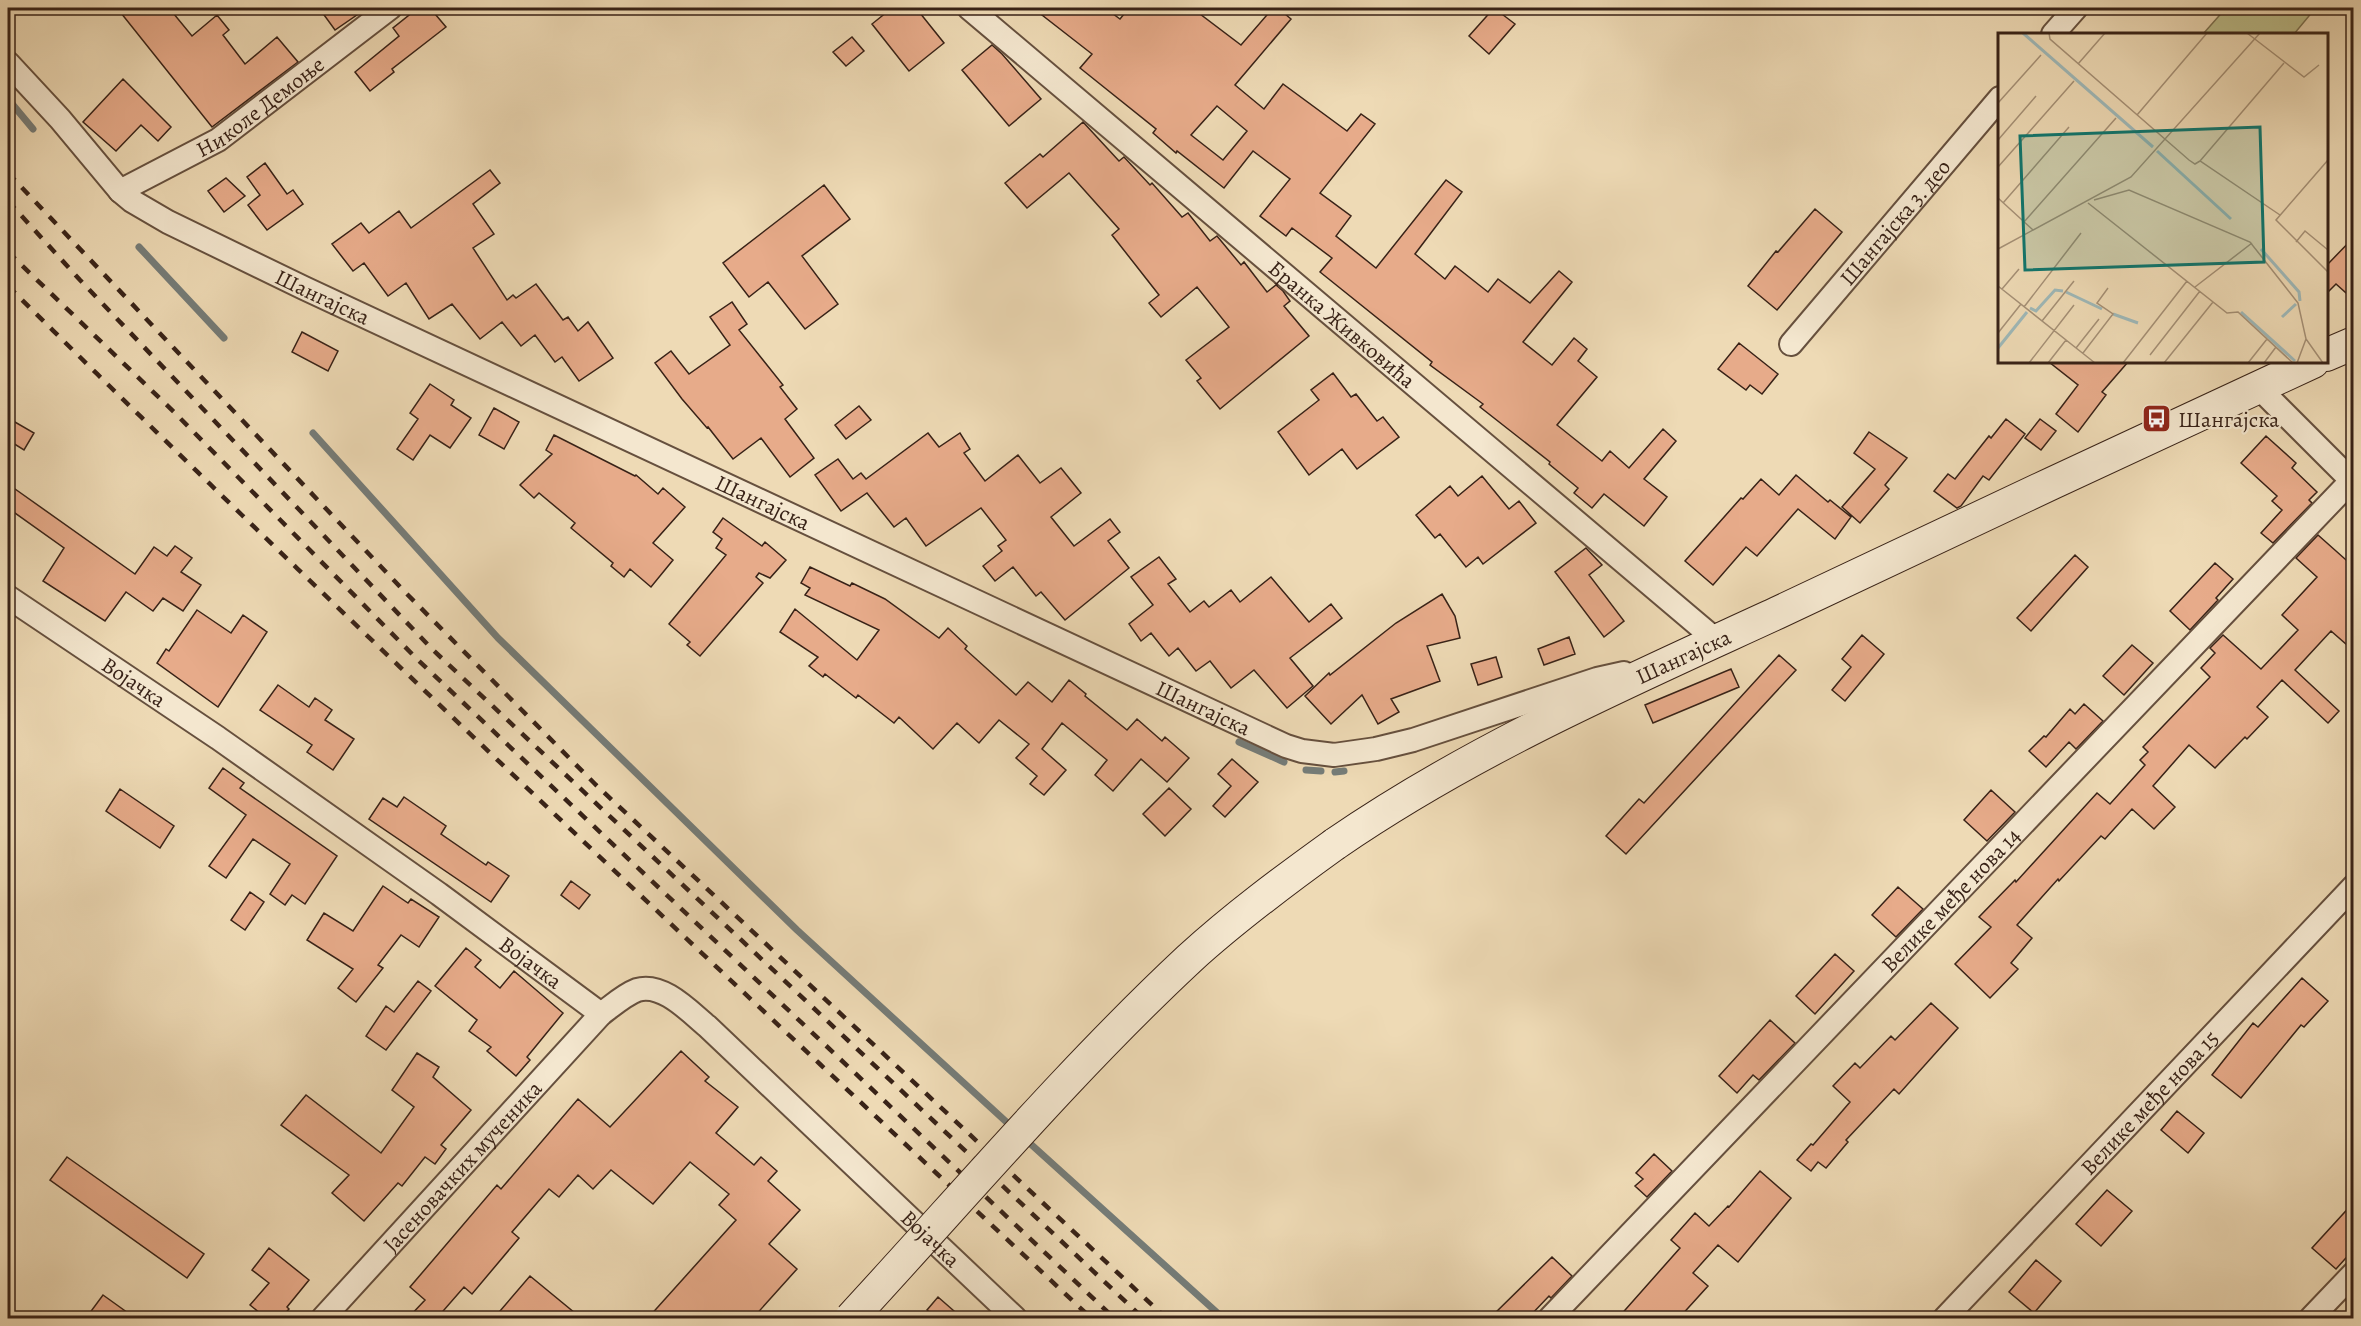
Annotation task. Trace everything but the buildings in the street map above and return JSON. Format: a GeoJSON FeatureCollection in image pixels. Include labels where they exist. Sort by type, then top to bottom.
{"type":"FeatureCollection","features":[{"type":"Feature","properties":{"kind":"main road"},"geometry":{"type":"LineString","coordinates":[[2328,354],[2354,343]]}},
{"type":"Feature","properties":{"kind":"main road","name":"Шангајска"},"geometry":{"type":"LineString","coordinates":[[1658,667],[2311,363]]}},
{"type":"Feature","properties":{"kind":"main road"},"geometry":{"type":"LineString","coordinates":[[851,1318],[1073,1076],[1190,958],[1282,882],[1422,787],[1522,733],[1658,667]]}},
{"type":"Feature","properties":{"kind":"street","name":"Николе Демоње"},"geometry":{"type":"LineString","coordinates":[[120,191],[218,140],[390,8]]}},
{"type":"Feature","properties":{"kind":"street","name":"Бранка Живковића"},"geometry":{"type":"LineString","coordinates":[[969,8],[1716,640]]}},
{"type":"Feature","properties":{"kind":"street"},"geometry":{"type":"LineString","coordinates":[[2054,33],[2076,8]]}},
{"type":"Feature","properties":{"kind":"street","name":"Шангајска"},"geometry":{"type":"LineString","coordinates":[[8,63],[60,119],[120,191],[146,210],[168,222],[304,288],[1272,740],[1302,751],[1334,755],[1376,749],[1413,740],[1597,679],[1658,667]]}},
{"type":"Feature","properties":{"kind":"street","name":"Шангајска 3. део"},"geometry":{"type":"LineString","coordinates":[[1791,344],[1998,100]]}},
{"type":"Feature","properties":{"kind":"street"},"geometry":{"type":"LineString","coordinates":[[2258,387],[2352,482]]}},
{"type":"Feature","properties":{"kind":"street","name":"Велике међе нова 14"},"geometry":{"type":"LineString","coordinates":[[1550,1318],[2352,482]]}},
{"type":"Feature","properties":{"kind":"street","name":"Војачка"},"geometry":{"type":"LineString","coordinates":[[8,597],[218,738],[439,894],[601,1014],[638,990],[654,990],[678,1003],[707,1026],[1015,1318]]}},
{"type":"Feature","properties":{"kind":"street","name":"Велике међе нова 15"},"geometry":{"type":"LineString","coordinates":[[1945,1318],[2354,886]]}},
{"type":"Feature","properties":{"kind":"street","name":"Јасеновачких мученика"},"geometry":{"type":"LineString","coordinates":[[323,1318],[601,1014]]}},
{"type":"Feature","properties":{"kind":"street"},"geometry":{"type":"LineString","coordinates":[[2311,1318],[2354,1273]]}},
{"type":"Feature","properties":{"kind":"green space"},"geometry":{"type":"Polygon","coordinates":[[[2226,8],[2311,8],[2314,10],[2295,33],[2204,33],[2226,8]]]}},
{"type":"Feature","properties":{"kind":"waterway"},"geometry":{"type":"LineString","coordinates":[[8,99],[33,129]]}},
{"type":"Feature","properties":{"kind":"waterway"},"geometry":{"type":"LineString","coordinates":[[139,247],[224,338]]}},
{"type":"Feature","properties":{"kind":"waterway"},"geometry":{"type":"LineString","coordinates":[[313,433],[498,638],[797,930],[1013,1128]]}},
{"type":"Feature","properties":{"kind":"waterway"},"geometry":{"type":"LineString","coordinates":[[1239,742],[1284,762]]}},
{"type":"Feature","properties":{"kind":"waterway"},"geometry":{"type":"LineString","coordinates":[[1306,770],[1321,771]]}},
{"type":"Feature","properties":{"kind":"waterway"},"geometry":{"type":"LineString","coordinates":[[1335,772],[1344,771]]}},
{"type":"Feature","properties":{"kind":"waterway"},"geometry":{"type":"LineString","coordinates":[[1024,1138],[1223,1318]]}},
{"type":"Feature","properties":{"kind":"railway"},"geometry":{"type":"LineString","coordinates":[[8,173],[404,591],[596,785],[1166,1318]]}},
{"type":"Feature","properties":{"kind":"railway"},"geometry":{"type":"LineString","coordinates":[[8,201],[80,280],[432,649],[1143,1318]]}},
{"type":"Feature","properties":{"kind":"railway"},"geometry":{"type":"LineString","coordinates":[[8,252],[174,412],[417,659],[1114,1318]]}},
{"type":"Feature","properties":{"kind":"railway"},"geometry":{"type":"LineString","coordinates":[[8,286],[410,677],[1091,1318]]}},
{"type":"Feature","properties":{"kind":"place","name":"Шангајска"},"geometry":{"type":"Point","coordinates":[2157,419]}}]}
